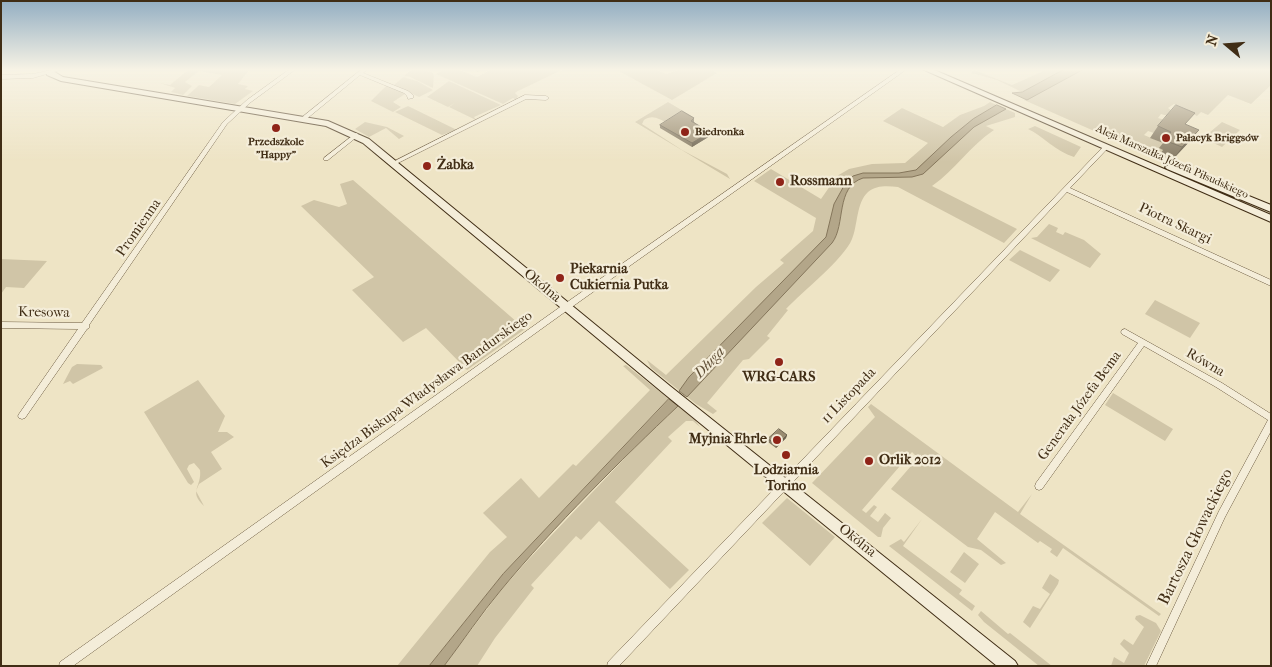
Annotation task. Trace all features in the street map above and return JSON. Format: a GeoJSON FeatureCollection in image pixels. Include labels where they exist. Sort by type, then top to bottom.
{"type":"FeatureCollection","features":[{"type":"Feature","properties":{"kind":"street","name":"Okólna"},"geometry":{"type":"LineString","coordinates":[[187,100],[332,125],[356,135],[394,163],[666,389],[786,483],[1010,666]]}},
{"type":"Feature","properties":{"kind":"street","name":"Promienna"},"geometry":{"type":"LineString","coordinates":[[22,416],[225,123],[252,100]]}},
{"type":"Feature","properties":{"kind":"street"},"geometry":{"type":"LineString","coordinates":[[302,120],[326,100]]}},
{"type":"Feature","properties":{"kind":"street"},"geometry":{"type":"LineString","coordinates":[[394,163],[520,100]]}},
{"type":"Feature","properties":{"kind":"street","name":"Księdza Biskupa Władysława Bandurskiego"},"geometry":{"type":"LineString","coordinates":[[64,666],[566,307],[860,100]]}},
{"type":"Feature","properties":{"kind":"street","name":"Aleja Marszałka Józefa Piłsudskiego"},"geometry":{"type":"LineString","coordinates":[[1007,100],[1271,209]]}},
{"type":"Feature","properties":{"kind":"street","name":"Aleja Marszałka Józefa Piłsudskiego"},"geometry":{"type":"LineString","coordinates":[[1023,107],[1106,147],[1271,219]]}},
{"type":"Feature","properties":{"kind":"street"},"geometry":{"type":"LineString","coordinates":[[310,113],[332,125]]}},
{"type":"Feature","properties":{"kind":"street"},"geometry":{"type":"LineString","coordinates":[[326,160],[356,135]]}},
{"type":"Feature","properties":{"kind":"street","name":"11 Listopada"},"geometry":{"type":"LineString","coordinates":[[612,666],[1106,147]]}},
{"type":"Feature","properties":{"kind":"street","name":"Piotra Skargi"},"geometry":{"type":"LineString","coordinates":[[1067,189],[1271,283]]}},
{"type":"Feature","properties":{"kind":"street","name":"Kresowa"},"geometry":{"type":"LineString","coordinates":[[1,325],[86,326]]}},
{"type":"Feature","properties":{"kind":"street","name":"Równa"},"geometry":{"type":"LineString","coordinates":[[1125,332],[1220,385],[1271,420]]}},
{"type":"Feature","properties":{"kind":"street","name":"Generała Józefa Bema"},"geometry":{"type":"LineString","coordinates":[[1039,486],[1143,342]]}},
{"type":"Feature","properties":{"kind":"street","name":"Bartosza Głowackiego"},"geometry":{"type":"LineString","coordinates":[[1151,666],[1222,514],[1271,420]]}},
{"type":"Feature","properties":{"kind":"shaded area"},"geometry":{"type":"Polygon","coordinates":[[[212,100],[240,100],[235,104],[212,100]]]}},
{"type":"Feature","properties":{"kind":"shaded area"},"geometry":{"type":"Polygon","coordinates":[[[396,100],[393,102],[401,107],[393,112],[371,101],[396,100]]]}},
{"type":"Feature","properties":{"kind":"shaded area"},"geometry":{"type":"Polygon","coordinates":[[[434,100],[490,100],[501,105],[474,117],[476,120],[449,107],[455,103],[448,107],[434,100]]]}},
{"type":"Feature","properties":{"kind":"shaded area"},"geometry":{"type":"Polygon","coordinates":[[[494,100],[509,100],[503,104],[494,100]]]}},
{"type":"Feature","properties":{"kind":"shaded area"},"geometry":{"type":"Polygon","coordinates":[[[1024,100],[1223,100],[1208,115],[1201,112],[1197,116],[1174,104],[1168,108],[1172,111],[1168,116],[1161,114],[1158,118],[1165,120],[1154,133],[1148,131],[1144,135],[1163,143],[1160,148],[1164,150],[1161,153],[1181,162],[1179,164],[1135,145],[1125,138],[1119,142],[1024,100]]]}},
{"type":"Feature","properties":{"kind":"shaded area"},"geometry":{"type":"Polygon","coordinates":[[[1241,100],[1255,100],[1251,104],[1241,100]]]}},
{"type":"Feature","properties":{"kind":"shaded area"},"geometry":{"type":"Polygon","coordinates":[[[668,102],[695,118],[667,123],[650,117],[644,120],[642,124],[682,150],[727,174],[730,179],[635,122],[668,102]]]}},
{"type":"Feature","properties":{"kind":"shaded area"},"geometry":{"type":"Polygon","coordinates":[[[990,102],[1015,113],[1015,117],[986,126],[994,130],[977,143],[948,173],[932,186],[1017,229],[1004,243],[898,187],[886,186],[875,188],[868,192],[861,202],[852,239],[841,256],[786,309],[788,310],[767,336],[770,338],[749,359],[743,360],[707,403],[717,411],[713,414],[696,404],[651,368],[647,360],[666,375],[756,287],[784,263],[780,260],[813,231],[816,218],[754,181],[771,169],[821,199],[837,176],[849,169],[872,164],[905,163],[928,143],[883,121],[902,108],[943,127],[960,115],[990,102]]]}},
{"type":"Feature","properties":{"kind":"shaded area"},"geometry":{"type":"Polygon","coordinates":[[[408,106],[457,130],[442,135],[395,112],[408,106]]]}},
{"type":"Feature","properties":{"kind":"shaded area"},"geometry":{"type":"Polygon","coordinates":[[[365,122],[387,127],[404,136],[399,139],[386,128],[369,137],[355,129],[365,122]]]}},
{"type":"Feature","properties":{"kind":"shaded area"},"geometry":{"type":"Polygon","coordinates":[[[1222,122],[1240,130],[1222,147],[1203,138],[1222,122]]]}},
{"type":"Feature","properties":{"kind":"shaded area"},"geometry":{"type":"Polygon","coordinates":[[[1035,126],[1081,147],[1074,157],[1067,155],[1028,129],[1035,126]]]}},
{"type":"Feature","properties":{"kind":"shaded area"},"geometry":{"type":"Polygon","coordinates":[[[353,180],[525,329],[467,370],[426,328],[403,342],[352,290],[374,277],[301,206],[314,200],[339,207],[347,204],[340,184],[353,180]]]}},
{"type":"Feature","properties":{"kind":"shaded area"},"geometry":{"type":"Polygon","coordinates":[[[1049,224],[1058,228],[1056,232],[1063,235],[1065,232],[1084,240],[1101,254],[1090,268],[1031,238],[1037,237],[1049,224]]]}},
{"type":"Feature","properties":{"kind":"shaded area"},"geometry":{"type":"Polygon","coordinates":[[[1020,250],[1060,270],[1050,282],[1009,260],[1020,250]]]}},
{"type":"Feature","properties":{"kind":"shaded area"},"geometry":{"type":"Polygon","coordinates":[[[1,259],[47,261],[24,288],[6,287],[1,294],[1,259]]]}},
{"type":"Feature","properties":{"kind":"shaded area"},"geometry":{"type":"Polygon","coordinates":[[[1155,300],[1200,323],[1190,338],[1145,314],[1155,300]]]}},
{"type":"Feature","properties":{"kind":"shaded area"},"geometry":{"type":"Polygon","coordinates":[[[77,364],[101,365],[103,368],[73,384],[70,381],[63,384],[72,367],[77,364]]]}},
{"type":"Feature","properties":{"kind":"shaded area"},"geometry":{"type":"Polygon","coordinates":[[[626,365],[669,399],[503,574],[429,666],[397,666],[490,552],[507,537],[483,513],[521,478],[539,498],[573,464],[576,466],[650,390],[623,366],[626,365]]]}},
{"type":"Feature","properties":{"kind":"shaded area"},"geometry":{"type":"Polygon","coordinates":[[[198,380],[225,416],[218,432],[227,432],[234,437],[211,452],[222,469],[199,484],[197,489],[200,470],[194,463],[189,465],[187,469],[194,482],[191,485],[188,483],[144,412],[198,380]]]}},
{"type":"Feature","properties":{"kind":"shaded area"},"geometry":{"type":"Polygon","coordinates":[[[1113,393],[1173,429],[1165,441],[1105,405],[1113,393]]]}},
{"type":"Feature","properties":{"kind":"shaded area"},"geometry":{"type":"Polygon","coordinates":[[[871,404],[1018,512],[1032,494],[1020,514],[1161,614],[1159,616],[1063,548],[1057,557],[1050,552],[1052,549],[1040,541],[1038,543],[995,512],[977,539],[1006,563],[1001,565],[981,550],[968,547],[891,489],[918,458],[912,452],[862,510],[866,513],[874,505],[877,507],[870,516],[878,522],[885,513],[891,518],[883,528],[881,537],[878,537],[812,483],[875,417],[868,407],[871,404]]]}},
{"type":"Feature","properties":{"kind":"shaded area"},"geometry":{"type":"Polygon","coordinates":[[[678,406],[694,419],[700,427],[693,421],[686,421],[668,437],[672,441],[615,502],[689,570],[670,589],[599,521],[581,540],[576,536],[531,585],[534,588],[495,638],[477,666],[444,666],[502,589],[527,561],[642,440],[678,406]]]}},
{"type":"Feature","properties":{"kind":"shaded area"},"geometry":{"type":"Polygon","coordinates":[[[196,492],[204,506],[199,501],[196,492]]]}},
{"type":"Feature","properties":{"kind":"shaded area"},"geometry":{"type":"Polygon","coordinates":[[[787,498],[835,537],[810,566],[762,523],[787,498]]]}},
{"type":"Feature","properties":{"kind":"shaded area"},"geometry":{"type":"Polygon","coordinates":[[[922,519],[903,546],[962,590],[959,594],[975,606],[972,611],[889,546],[901,539],[904,542],[922,519]]]}},
{"type":"Feature","properties":{"kind":"shaded area"},"geometry":{"type":"Polygon","coordinates":[[[964,552],[979,564],[965,583],[950,572],[964,552]]]}},
{"type":"Feature","properties":{"kind":"shaded area"},"geometry":{"type":"Polygon","coordinates":[[[1050,574],[1059,580],[1058,584],[1030,628],[1023,622],[1033,606],[1040,609],[1050,594],[1042,588],[1050,574]]]}},
{"type":"Feature","properties":{"kind":"shaded area"},"geometry":{"type":"Polygon","coordinates":[[[981,611],[1008,634],[1010,633],[1052,666],[1039,666],[984,622],[978,615],[981,611]]]}},
{"type":"Feature","properties":{"kind":"shaded area"},"geometry":{"type":"Polygon","coordinates":[[[1140,615],[1156,623],[1161,631],[1144,666],[1111,666],[1114,657],[1124,663],[1129,653],[1120,644],[1124,639],[1133,645],[1144,627],[1135,619],[1136,616],[1140,615]]]}},
{"type":"Feature","properties":{"kind":"water","name":"Długa"},"geometry":{"type":"Polygon","coordinates":[[[997,105],[1006,109],[974,127],[923,174],[912,177],[863,178],[854,183],[848,189],[842,207],[839,227],[832,243],[687,397],[679,391],[689,377],[826,237],[834,204],[845,184],[853,176],[863,173],[899,173],[916,170],[973,119],[997,105]]]}},
{"type":"Feature","properties":{"kind":"water"},"geometry":{"type":"Polygon","coordinates":[[[669,399],[678,406],[611,471],[543,542],[494,599],[444,666],[429,666],[503,574],[669,399]]]}},
{"type":"Feature","properties":{"kind":"building"},"geometry":{"type":"Polygon","coordinates":[[[1176,105],[1195,113],[1185,124],[1199,130],[1182,147],[1169,142],[1171,138],[1167,137],[1171,132],[1158,126],[1176,105]]]}},
{"type":"Feature","properties":{"kind":"building","name":"Biedronka"},"geometry":{"type":"Polygon","coordinates":[[[682,111],[694,118],[691,121],[710,132],[692,143],[660,125],[682,111]]]}},
{"type":"Feature","properties":{"kind":"building","name":"Myjnia Ehrle"},"geometry":{"type":"Polygon","coordinates":[[[779,429],[787,435],[777,445],[768,439],[779,429]]]}},
{"type":"Feature","properties":{"kind":"place","name":"Przedszkole \"Happy\""},"geometry":{"type":"Point","coordinates":[276,128]}},
{"type":"Feature","properties":{"kind":"place","name":"Biedronka"},"geometry":{"type":"Point","coordinates":[685,132]}},
{"type":"Feature","properties":{"kind":"place","name":"Pałacyk Briggsów"},"geometry":{"type":"Point","coordinates":[1166,138]}},
{"type":"Feature","properties":{"kind":"place","name":"Żabka"},"geometry":{"type":"Point","coordinates":[427,166]}},
{"type":"Feature","properties":{"kind":"place","name":"Rossmann"},"geometry":{"type":"Point","coordinates":[780,182]}},
{"type":"Feature","properties":{"kind":"place","name":"Piekarnia Cukiernia Putka"},"geometry":{"type":"Point","coordinates":[560,278]}},
{"type":"Feature","properties":{"kind":"place","name":"WRG-CARS"},"geometry":{"type":"Point","coordinates":[779,362]}},
{"type":"Feature","properties":{"kind":"place","name":"Myjnia Ehrle"},"geometry":{"type":"Point","coordinates":[777,440]}},
{"type":"Feature","properties":{"kind":"place","name":"Lodziarnia Torino"},"geometry":{"type":"Point","coordinates":[786,455]}},
{"type":"Feature","properties":{"kind":"place","name":"Orlik 2012"},"geometry":{"type":"Point","coordinates":[869,461]}}]}
